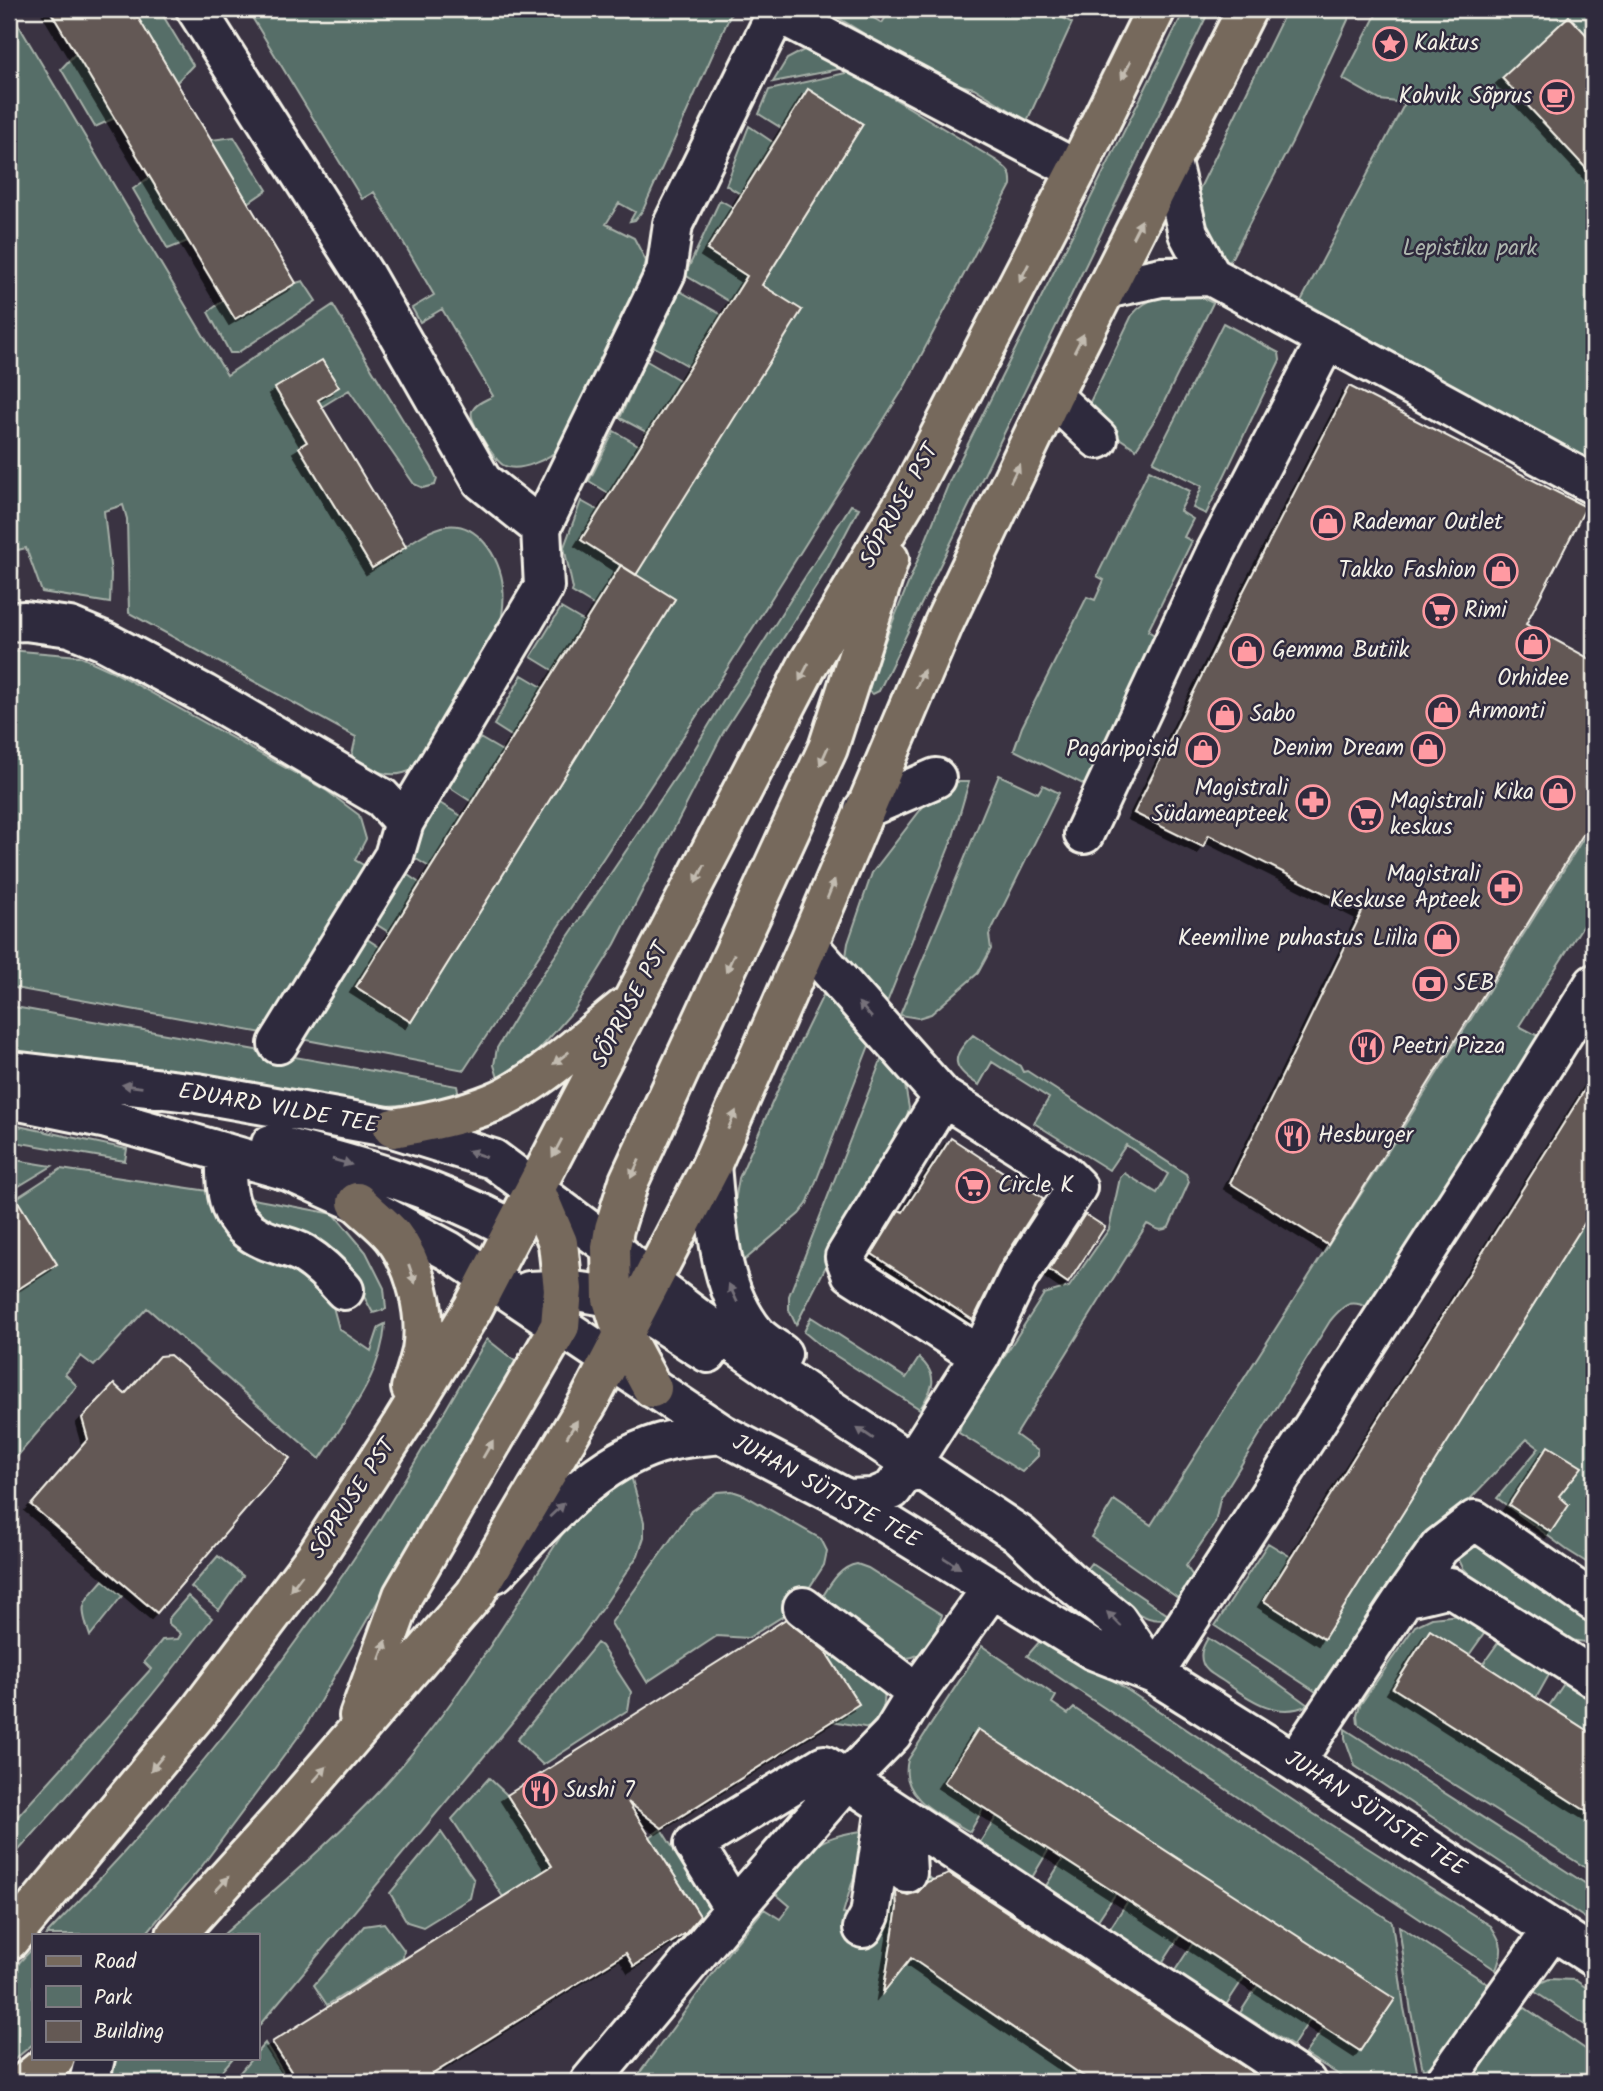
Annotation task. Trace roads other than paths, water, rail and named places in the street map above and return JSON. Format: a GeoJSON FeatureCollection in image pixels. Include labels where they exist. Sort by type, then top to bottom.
{"type":"FeatureCollection","features":[{"type":"Feature","properties":{"kind":"main road","name":"SÕPRUSE PST"},"geometry":{"type":"LineString","coordinates":[[11,1933],[216,1689],[316,1556],[491,1291],[514,1230],[535,1189],[808,664],[910,493],[1077,170],[1156,9]]}},
{"type":"Feature","properties":{"kind":"main road"},"geometry":{"type":"LineString","coordinates":[[177,1934],[352,1738],[475,1594],[589,1401],[626,1317],[711,1166],[944,623],[1052,396],[1247,9]]}},
{"type":"Feature","properties":{"kind":"main road"},"geometry":{"type":"LineString","coordinates":[[611,1247],[614,1228],[629,1181],[828,748],[910,493]]}},
{"type":"Feature","properties":{"kind":"main road"},"geometry":{"type":"LineString","coordinates":[[393,1128],[447,1118],[495,1102],[551,1066],[634,1000]]}},
{"type":"Feature","properties":{"kind":"main road"},"geometry":{"type":"LineString","coordinates":[[352,1738],[403,1595],[561,1308],[558,1243],[535,1189]]}},
{"type":"Feature","properties":{"kind":"main road"},"geometry":{"type":"LineString","coordinates":[[357,1202],[393,1236],[409,1264],[422,1314],[422,1349],[402,1424]]}},
{"type":"Feature","properties":{"kind":"main road"},"geometry":{"type":"LineString","coordinates":[[514,1230],[558,1243],[611,1247],[651,1234],[691,1203]]}},
{"type":"Feature","properties":{"kind":"main road"},"geometry":{"type":"LineString","coordinates":[[626,1317],[652,1388]]}},
{"type":"Feature","properties":{"kind":"main road"},"geometry":{"type":"LineString","coordinates":[[26,2082],[53,2060]]}},
{"type":"Feature","properties":{"kind":"street"},"geometry":{"type":"LineString","coordinates":[[196,9],[365,276],[482,481],[541,528]]}},
{"type":"Feature","properties":{"kind":"street"},"geometry":{"type":"LineString","coordinates":[[278,1044],[394,856],[404,822],[544,587],[541,528],[666,272],[673,224],[778,10],[1077,170]]}},
{"type":"Feature","properties":{"kind":"street"},"geometry":{"type":"LineString","coordinates":[[1171,162],[1188,233],[1210,276]]}},
{"type":"Feature","properties":{"kind":"street"},"geometry":{"type":"LineString","coordinates":[[1106,289],[1161,277],[1210,276],[1594,485]]}},
{"type":"Feature","properties":{"kind":"street"},"geometry":{"type":"LineString","coordinates":[[1084,834],[1215,554],[1327,340]]}},
{"type":"Feature","properties":{"kind":"street"},"geometry":{"type":"LineString","coordinates":[[1052,396],[1098,439]]}},
{"type":"Feature","properties":{"kind":"street"},"geometry":{"type":"LineString","coordinates":[[9,622],[25,621],[69,627],[104,641],[204,694],[382,798],[404,822]]}},
{"type":"Feature","properties":{"kind":"street"},"geometry":{"type":"LineString","coordinates":[[864,809],[936,778]]}},
{"type":"Feature","properties":{"kind":"street"},"geometry":{"type":"LineString","coordinates":[[808,945],[943,1097],[1063,1172],[1077,1187],[1018,1277],[981,1356],[892,1490],[873,1498],[847,1499]]}},
{"type":"Feature","properties":{"kind":"street"},"geometry":{"type":"LineString","coordinates":[[1154,1674],[1483,1163],[1594,984]]}},
{"type":"Feature","properties":{"kind":"street","name":"EDUARD VILDE TEE"},"geometry":{"type":"LineString","coordinates":[[9,1073],[12,1071],[197,1093],[393,1128],[493,1159],[611,1247],[626,1317]]}},
{"type":"Feature","properties":{"kind":"street"},"geometry":{"type":"LineString","coordinates":[[943,1097],[845,1257],[851,1273],[981,1356]]}},
{"type":"Feature","properties":{"kind":"street","name":"EDUARD VILDE TEE"},"geometry":{"type":"LineString","coordinates":[[9,1099],[107,1119],[288,1171],[357,1202],[449,1251],[491,1291]]}},
{"type":"Feature","properties":{"kind":"street"},"geometry":{"type":"LineString","coordinates":[[107,1119],[248,1139],[341,1161],[410,1182],[458,1201],[514,1230]]}},
{"type":"Feature","properties":{"kind":"street"},"geometry":{"type":"LineString","coordinates":[[226,1153],[225,1187],[230,1205],[240,1224],[259,1238],[304,1254],[330,1273],[344,1290]]}},
{"type":"Feature","properties":{"kind":"street"},"geometry":{"type":"LineString","coordinates":[[491,1291],[561,1308],[626,1317],[788,1404],[818,1402],[808,1375],[757,1335],[728,1283],[720,1253],[711,1166]]}},
{"type":"Feature","properties":{"kind":"street"},"geometry":{"type":"LineString","coordinates":[[561,1308],[626,1317]]}},
{"type":"Feature","properties":{"kind":"street","name":"JUHAN SÜTISTE TEE"},"geometry":{"type":"LineString","coordinates":[[652,1388],[722,1434],[847,1499],[1093,1650],[1154,1674],[1295,1762],[1594,1957]]}},
{"type":"Feature","properties":{"kind":"street","name":"JUHAN SÜTISTE TEE"},"geometry":{"type":"LineString","coordinates":[[818,1402],[1020,1535],[1069,1581],[1117,1620],[1154,1674]]}},
{"type":"Feature","properties":{"kind":"street"},"geometry":{"type":"LineString","coordinates":[[475,1594],[557,1510],[600,1473],[667,1441],[722,1434]]}},
{"type":"Feature","properties":{"kind":"street"},"geometry":{"type":"LineString","coordinates":[[1295,1762],[1440,1547],[1475,1520],[1594,1602]]}},
{"type":"Feature","properties":{"kind":"street"},"geometry":{"type":"LineString","coordinates":[[1404,1598],[1450,1587],[1594,1678]]}},
{"type":"Feature","properties":{"kind":"street"},"geometry":{"type":"LineString","coordinates":[[590,2082],[737,1906],[847,1780],[892,1734],[917,1693],[992,1588]]}},
{"type":"Feature","properties":{"kind":"street"},"geometry":{"type":"LineString","coordinates":[[803,1607],[917,1693]]}},
{"type":"Feature","properties":{"kind":"street"},"geometry":{"type":"LineString","coordinates":[[737,1906],[728,1899],[694,1844],[824,1765],[1306,2082]]}},
{"type":"Feature","properties":{"kind":"street"},"geometry":{"type":"LineString","coordinates":[[895,1813],[907,1873]]}},
{"type":"Feature","properties":{"kind":"street"},"geometry":{"type":"LineString","coordinates":[[863,1928],[870,1915],[895,1813]]}},
{"type":"Feature","properties":{"kind":"street"},"geometry":{"type":"LineString","coordinates":[[1445,2082],[1553,1929]]}},
{"type":"Feature","properties":{"kind":"street"},"geometry":{"type":"LineString","coordinates":[[89,2082],[94,2060]]}},
{"type":"Feature","properties":{"kind":"place","name":"Kaktus"},"geometry":{"type":"Point","coordinates":[1390,44]}},
{"type":"Feature","properties":{"kind":"place","name":"Kohvik Sõprus"},"geometry":{"type":"Point","coordinates":[1557,97]}},
{"type":"Feature","properties":{"kind":"place","name":"Rademar Outlet"},"geometry":{"type":"Point","coordinates":[1328,523]}},
{"type":"Feature","properties":{"kind":"place","name":"Takko Fashion"},"geometry":{"type":"Point","coordinates":[1501,571]}},
{"type":"Feature","properties":{"kind":"place","name":"Rimi"},"geometry":{"type":"Point","coordinates":[1440,611]}},
{"type":"Feature","properties":{"kind":"place","name":"Orhidee"},"geometry":{"type":"Point","coordinates":[1533,644]}},
{"type":"Feature","properties":{"kind":"place","name":"Gemma Butiik"},"geometry":{"type":"Point","coordinates":[1247,651]}},
{"type":"Feature","properties":{"kind":"place","name":"Armonti"},"geometry":{"type":"Point","coordinates":[1443,712]}},
{"type":"Feature","properties":{"kind":"place","name":"Sabo"},"geometry":{"type":"Point","coordinates":[1225,715]}},
{"type":"Feature","properties":{"kind":"place","name":"Denim Dream"},"geometry":{"type":"Point","coordinates":[1428,749]}},
{"type":"Feature","properties":{"kind":"place","name":"Pagaripoisid"},"geometry":{"type":"Point","coordinates":[1203,750]}},
{"type":"Feature","properties":{"kind":"place","name":"Kika"},"geometry":{"type":"Point","coordinates":[1558,793]}},
{"type":"Feature","properties":{"kind":"place","name":"Magistrali Südameapteek"},"geometry":{"type":"Point","coordinates":[1313,802]}},
{"type":"Feature","properties":{"kind":"place","name":"Magistrali keskus"},"geometry":{"type":"Point","coordinates":[1366,815]}},
{"type":"Feature","properties":{"kind":"place","name":"Magistrali Keskuse Apteek"},"geometry":{"type":"Point","coordinates":[1505,888]}},
{"type":"Feature","properties":{"kind":"place","name":"Keemiline puhastus Liilia"},"geometry":{"type":"Point","coordinates":[1442,939]}},
{"type":"Feature","properties":{"kind":"place","name":"SEB"},"geometry":{"type":"Point","coordinates":[1430,984]}},
{"type":"Feature","properties":{"kind":"place","name":"Peetri Pizza"},"geometry":{"type":"Point","coordinates":[1367,1047]}},
{"type":"Feature","properties":{"kind":"place","name":"Hesburger"},"geometry":{"type":"Point","coordinates":[1293,1136]}},
{"type":"Feature","properties":{"kind":"place","name":"Circle K"},"geometry":{"type":"Point","coordinates":[973,1186]}},
{"type":"Feature","properties":{"kind":"place","name":"Sushi 7"},"geometry":{"type":"Point","coordinates":[540,1791]}},
{"type":"Feature","properties":{"kind":"park label","name":"Lepistiku park"},"geometry":{"type":"Point","coordinates":[1470,249]}}]}
